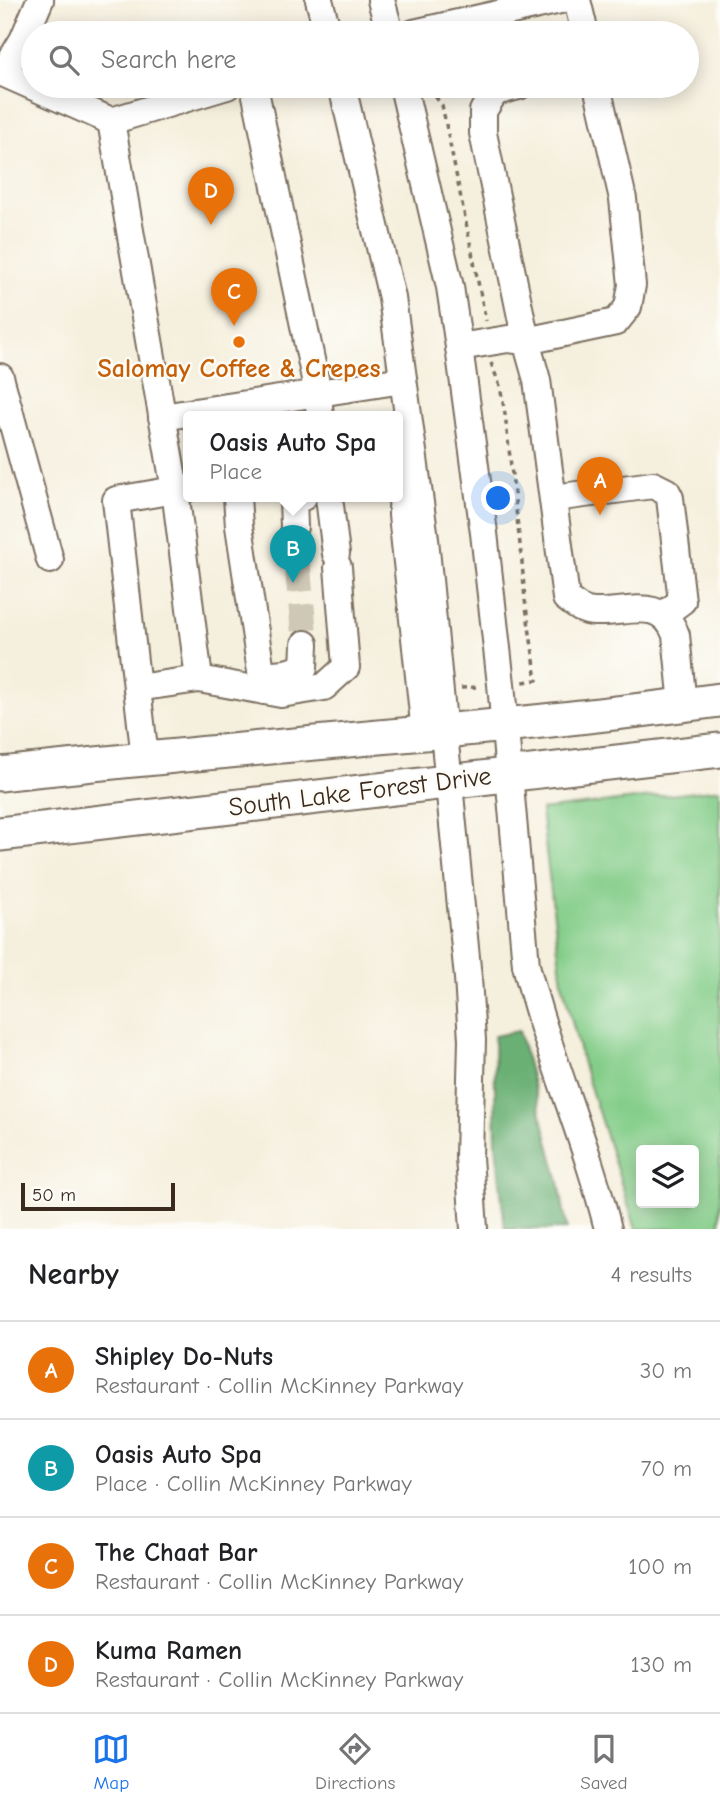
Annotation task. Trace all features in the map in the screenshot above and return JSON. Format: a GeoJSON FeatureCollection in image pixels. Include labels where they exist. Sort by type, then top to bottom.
{"type":"FeatureCollection","features":[{"type":"Feature","properties":{"kind":"main road","name":"South Lake Forest Drive"},"geometry":{"type":"LineString","coordinates":[[0,774],[145,758],[544,722],[720,700]]}},
{"type":"Feature","properties":{"kind":"main road","name":"South Lake Forest Drive"},"geometry":{"type":"LineString","coordinates":[[0,834],[720,750]]}},
{"type":"Feature","properties":{"kind":"street"},"geometry":{"type":"LineString","coordinates":[[31,21],[40,0]]}},
{"type":"Feature","properties":{"kind":"street"},"geometry":{"type":"LineString","coordinates":[[319,0],[325,21]]}},
{"type":"Feature","properties":{"kind":"street"},"geometry":{"type":"LineString","coordinates":[[381,0],[387,21]]}},
{"type":"Feature","properties":{"kind":"street"},"geometry":{"type":"LineString","coordinates":[[467,21],[559,0]]}},
{"type":"Feature","properties":{"kind":"street"},"geometry":{"type":"LineString","coordinates":[[577,0],[582,21]]}},
{"type":"Feature","properties":{"kind":"street"},"geometry":{"type":"LineString","coordinates":[[21,43],[1,74],[21,83]]}},
{"type":"Feature","properties":{"kind":"street"},"geometry":{"type":"LineString","coordinates":[[57,98],[111,121],[187,98]]}},
{"type":"Feature","properties":{"kind":"street"},"geometry":{"type":"LineString","coordinates":[[256,98],[319,405]]}},
{"type":"Feature","properties":{"kind":"street"},"geometry":{"type":"LineString","coordinates":[[345,98],[391,298],[425,539],[434,731],[448,781],[468,978],[472,1040],[469,1157],[474,1229]]}},
{"type":"Feature","properties":{"kind":"street"},"geometry":{"type":"LineString","coordinates":[[406,98],[450,287],[459,347],[484,533],[505,724],[526,965],[537,1010],[598,1190],[608,1229]]}},
{"type":"Feature","properties":{"kind":"street"},"geometry":{"type":"LineString","coordinates":[[491,98],[483,111],[483,133],[526,341],[537,380],[566,598],[578,608],[593,612],[647,608],[663,615],[676,635],[683,705]]}},
{"type":"Feature","properties":{"kind":"street"},"geometry":{"type":"LineString","coordinates":[[459,347],[508,339],[526,341],[616,322],[628,307],[632,285],[623,199],[600,98]]}},
{"type":"Feature","properties":{"kind":"street"},"geometry":{"type":"LineString","coordinates":[[111,121],[162,417],[181,489],[199,679]]}},
{"type":"Feature","properties":{"kind":"street"},"geometry":{"type":"LineString","coordinates":[[0,377],[4,411],[50,560]]}},
{"type":"Feature","properties":{"kind":"street"},"geometry":{"type":"LineString","coordinates":[[240,411],[319,405],[404,390]]}},
{"type":"Feature","properties":{"kind":"street"},"geometry":{"type":"LineString","coordinates":[[162,417],[183,415]]}},
{"type":"Feature","properties":{"kind":"street"},"geometry":{"type":"LineString","coordinates":[[554,498],[653,485],[667,492],[670,498],[682,601],[663,615]]}},
{"type":"Feature","properties":{"kind":"street"},"geometry":{"type":"LineString","coordinates":[[145,758],[116,500],[181,489]]}},
{"type":"Feature","properties":{"kind":"street"},"geometry":{"type":"LineString","coordinates":[[237,502],[263,683]]}},
{"type":"Feature","properties":{"kind":"street"},"geometry":{"type":"LineString","coordinates":[[293,502],[294,527]]}},
{"type":"Feature","properties":{"kind":"street"},"geometry":{"type":"LineString","coordinates":[[136,688],[199,679],[263,683],[281,694],[324,687],[346,667],[330,502]]}},
{"type":"Feature","properties":{"kind":"street"},"geometry":{"type":"LineString","coordinates":[[263,683],[304,668],[305,644]]}},
{"type":"Feature","properties":{"kind":"green space"},"geometry":{"type":"Polygon","coordinates":[[[720,789],[720,1229],[636,1229],[584,1068],[562,982],[541,810],[720,789]]]}},
{"type":"Feature","properties":{"kind":"green space"},"geometry":{"type":"Polygon","coordinates":[[[519,1031],[559,1182],[567,1229],[505,1229],[496,1145],[494,1036],[519,1031]]]}},
{"type":"Feature","properties":{"kind":"tunnel"},"geometry":{"type":"LineString","coordinates":[[294,527],[305,644]]}},
{"type":"Feature","properties":{"kind":"place","name":"Kuma Ramen"},"geometry":{"type":"Point","coordinates":[211,225]}},
{"type":"Feature","properties":{"kind":"place","name":"The Chaat Bar"},"geometry":{"type":"Point","coordinates":[234,326]}},
{"type":"Feature","properties":{"kind":"place","name":"Salomay Coffee & Crepes"},"geometry":{"type":"Point","coordinates":[239,342]}},
{"type":"Feature","properties":{"kind":"place","name":"Shipley Do-Nuts"},"geometry":{"type":"Point","coordinates":[600,515]}},
{"type":"Feature","properties":{"kind":"place","name":"Oasis Auto Spa"},"geometry":{"type":"Point","coordinates":[293,583]}}]}
